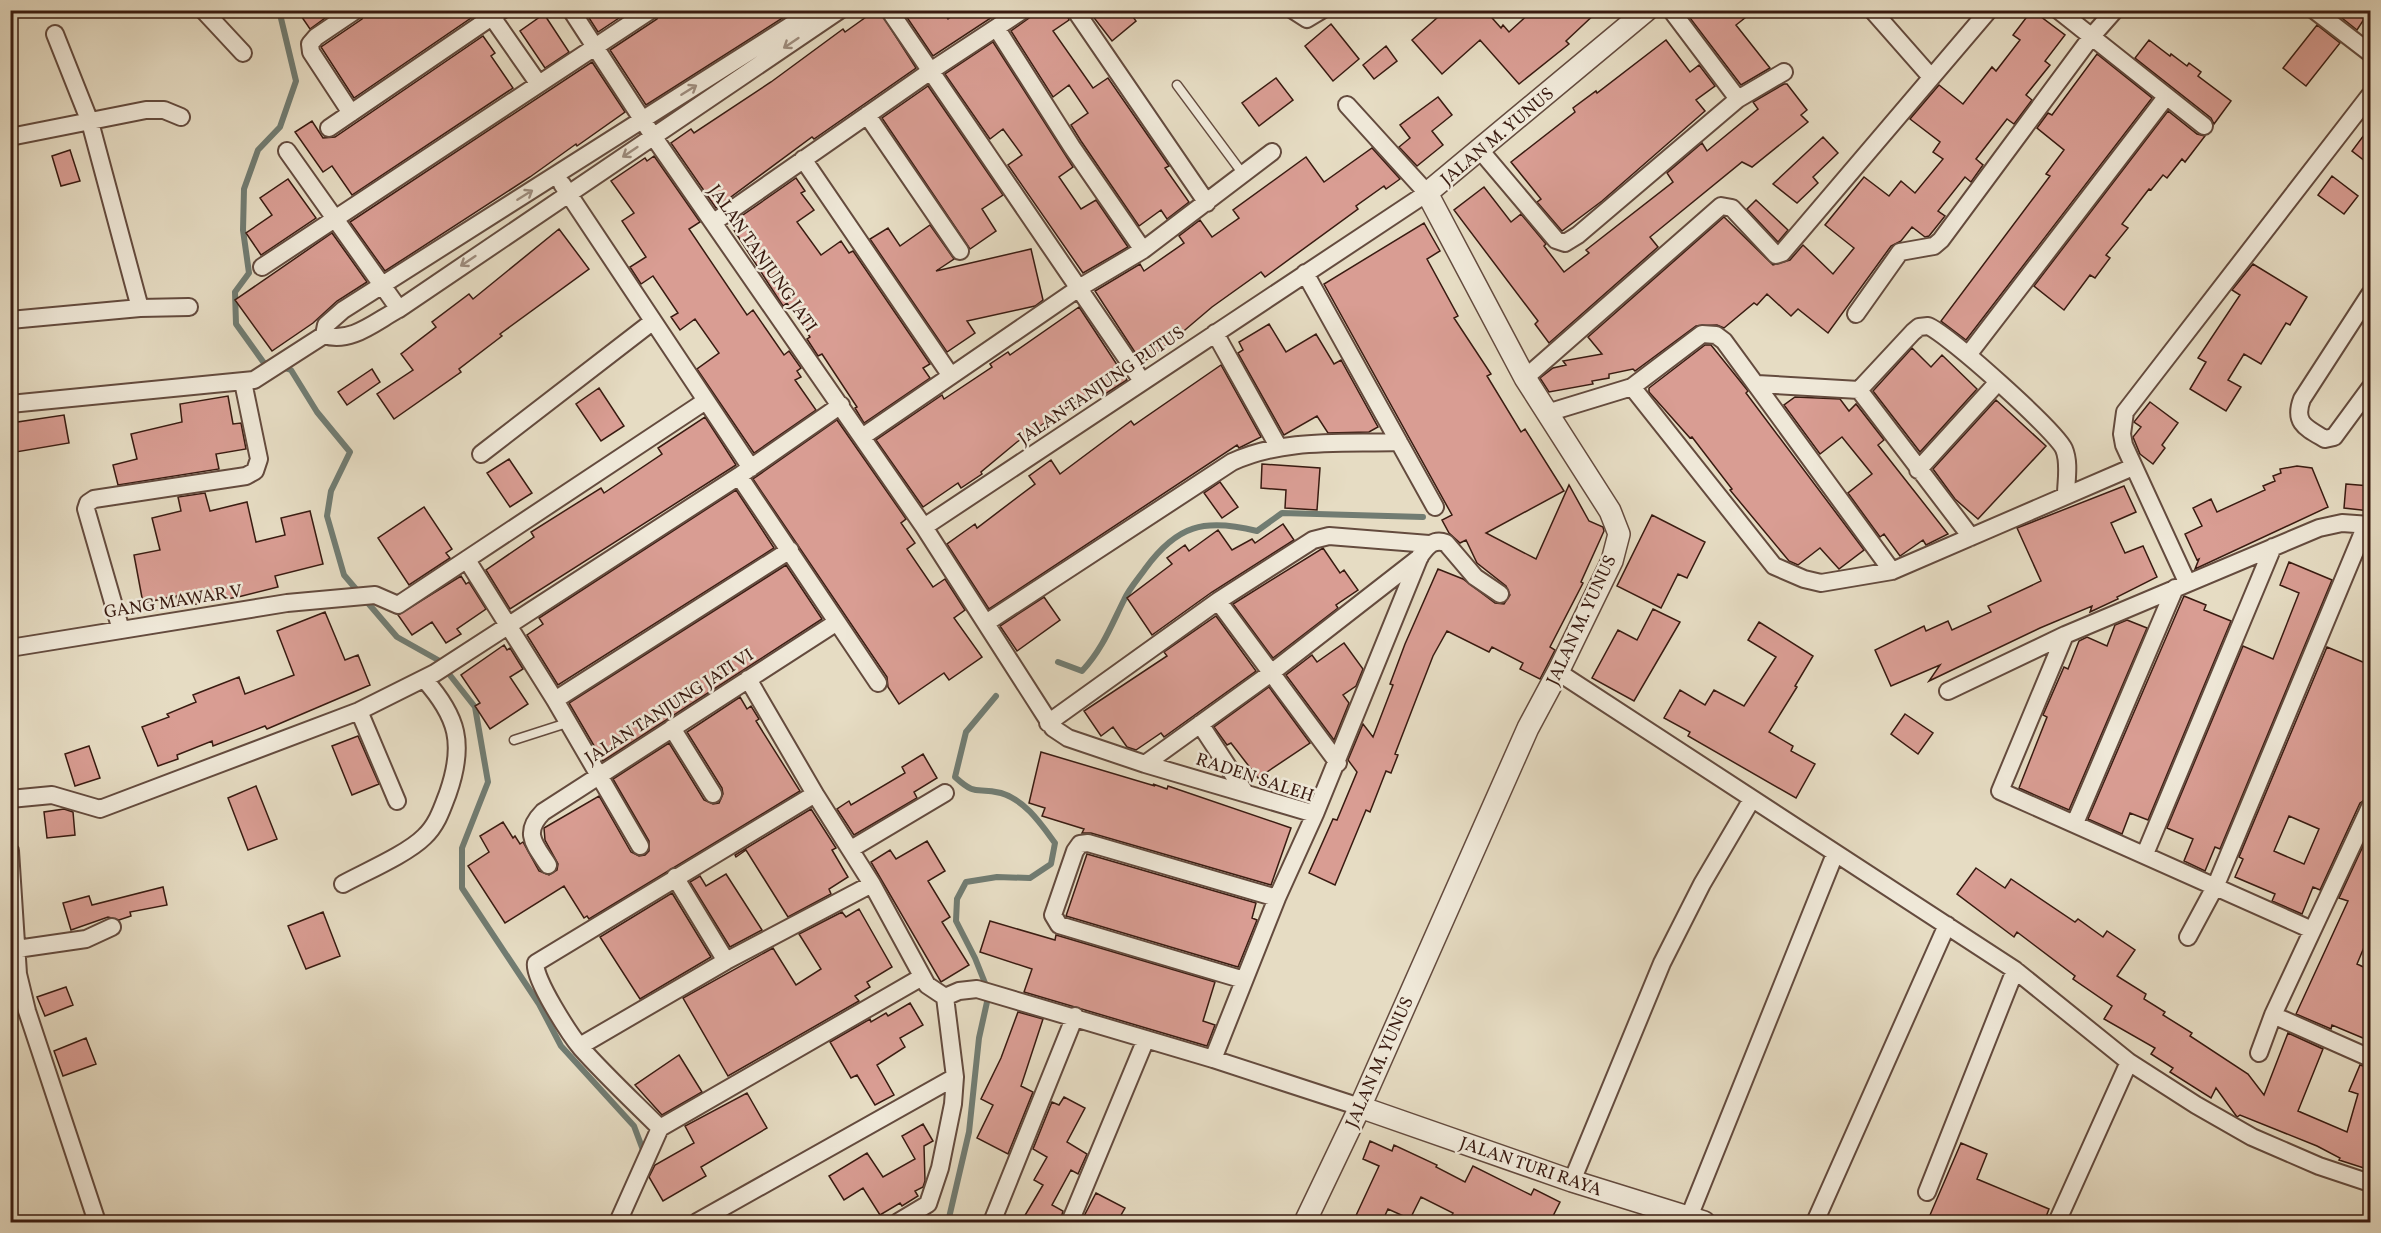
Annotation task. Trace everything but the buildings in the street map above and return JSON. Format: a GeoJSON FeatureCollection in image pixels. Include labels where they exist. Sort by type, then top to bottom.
{"type":"FeatureCollection","features":[{"type":"Feature","properties":{"kind":"street"},"geometry":{"type":"LineString","coordinates":[[203,10],[243,53]]}},
{"type":"Feature","properties":{"kind":"street"},"geometry":{"type":"LineString","coordinates":[[351,113],[311,52],[310,44],[316,37],[356,10]]}},
{"type":"Feature","properties":{"kind":"street","name":"JALAN TANJUNG JATI"},"geometry":{"type":"LineString","coordinates":[[571,10],[653,136],[924,527]]}},
{"type":"Feature","properties":{"kind":"street"},"geometry":{"type":"LineString","coordinates":[[262,267],[651,10]]}},
{"type":"Feature","properties":{"kind":"street"},"geometry":{"type":"LineString","coordinates":[[10,404],[243,382],[260,378],[324,335],[326,325],[343,310],[815,10]]}},
{"type":"Feature","properties":{"kind":"street"},"geometry":{"type":"LineString","coordinates":[[324,335],[336,339],[352,335],[399,309],[840,10]]}},
{"type":"Feature","properties":{"kind":"street"},"geometry":{"type":"LineString","coordinates":[[889,10],[1142,381]]}},
{"type":"Feature","properties":{"kind":"street"},"geometry":{"type":"LineString","coordinates":[[714,222],[932,70],[1023,10]]}},
{"type":"Feature","properties":{"kind":"street"},"geometry":{"type":"LineString","coordinates":[[1075,10],[1207,203]]}},
{"type":"Feature","properties":{"kind":"street"},"geometry":{"type":"LineString","coordinates":[[1293,10],[1307,19],[1322,10]]}},
{"type":"Feature","properties":{"kind":"street","name":"JALAN M. YUNUS"},"geometry":{"type":"LineString","coordinates":[[1305,1222],[1360,1107],[1528,728],[1612,561],[1619,534],[1610,511],[1525,378],[1427,193],[1647,10]]}},
{"type":"Feature","properties":{"kind":"street"},"geometry":{"type":"LineString","coordinates":[[1671,10],[1738,99]]}},
{"type":"Feature","properties":{"kind":"street"},"geometry":{"type":"LineString","coordinates":[[1872,10],[1931,77]]}},
{"type":"Feature","properties":{"kind":"street"},"geometry":{"type":"LineString","coordinates":[[1525,378],[1721,206],[1732,208],[1776,255],[1782,253],[1989,10]]}},
{"type":"Feature","properties":{"kind":"street"},"geometry":{"type":"LineString","coordinates":[[2058,10],[2204,126]]}},
{"type":"Feature","properties":{"kind":"street"},"geometry":{"type":"LineString","coordinates":[[1856,314],[1900,252],[1934,246],[1941,240],[2092,36],[2115,10]]}},
{"type":"Feature","properties":{"kind":"street"},"geometry":{"type":"LineString","coordinates":[[2314,10],[2370,53]]}},
{"type":"Feature","properties":{"kind":"street"},"geometry":{"type":"LineString","coordinates":[[329,128],[497,14],[538,83]]}},
{"type":"Feature","properties":{"kind":"street"},"geometry":{"type":"LineString","coordinates":[[997,29],[1072,147],[1143,250]]}},
{"type":"Feature","properties":{"kind":"street"},"geometry":{"type":"LineString","coordinates":[[55,34],[90,122],[140,308]]}},
{"type":"Feature","properties":{"kind":"street"},"geometry":{"type":"LineString","coordinates":[[1480,150],[1556,240],[1565,243],[1578,235],[1738,99],[1784,72]]}},
{"type":"Feature","properties":{"kind":"street"},"geometry":{"type":"LineString","coordinates":[[2075,823],[2181,585],[2122,434],[2126,412],[2370,95]]}},
{"type":"Feature","properties":{"kind":"street"},"geometry":{"type":"LineString","coordinates":[[1968,355],[2166,97]]}},
{"type":"Feature","properties":{"kind":"street"},"geometry":{"type":"LineString","coordinates":[[1347,105],[1427,193]]}},
{"type":"Feature","properties":{"kind":"street"},"geometry":{"type":"LineString","coordinates":[[10,137],[146,110],[164,110],[181,117]]}},
{"type":"Feature","properties":{"kind":"street"},"geometry":{"type":"LineString","coordinates":[[867,115],[960,250]]}},
{"type":"Feature","properties":{"kind":"street"},"geometry":{"type":"LineString","coordinates":[[287,151],[399,309]]}},
{"type":"Feature","properties":{"kind":"street"},"geometry":{"type":"LineString","coordinates":[[862,437],[1079,288],[1143,250],[1272,152]]}},
{"type":"Feature","properties":{"kind":"street"},"geometry":{"type":"LineString","coordinates":[[803,159],[951,376]]}},
{"type":"Feature","properties":{"kind":"street"},"geometry":{"type":"LineString","coordinates":[[556,176],[704,402],[790,550],[878,683]]}},
{"type":"Feature","properties":{"kind":"street","name":"JALAN TANJUNG PUTUS"},"geometry":{"type":"LineString","coordinates":[[924,527],[1427,193]]}},
{"type":"Feature","properties":{"kind":"street"},"geometry":{"type":"LineString","coordinates":[[1305,273],[1435,507]]}},
{"type":"Feature","properties":{"kind":"street"},"geometry":{"type":"LineString","coordinates":[[2368,397],[2334,437],[2325,439],[2307,428],[2299,419],[2298,411],[2302,399],[2370,294]]}},
{"type":"Feature","properties":{"kind":"street"},"geometry":{"type":"LineString","coordinates":[[10,320],[140,308],[189,307]]}},
{"type":"Feature","properties":{"kind":"street"},"geometry":{"type":"LineString","coordinates":[[481,454],[652,322]]}},
{"type":"Feature","properties":{"kind":"street"},"geometry":{"type":"LineString","coordinates":[[1757,384],[1859,390],[1919,327],[1933,328],[1998,382],[2062,446],[2067,459],[2066,495]]}},
{"type":"Feature","properties":{"kind":"street"},"geometry":{"type":"LineString","coordinates":[[1215,333],[1278,446]]}},
{"type":"Feature","properties":{"kind":"street"},"geometry":{"type":"LineString","coordinates":[[1547,413],[1632,387],[1702,334],[1710,333],[1725,341],[1892,571]]}},
{"type":"Feature","properties":{"kind":"street"},"geometry":{"type":"LineString","coordinates":[[121,630],[86,509],[88,502],[94,499],[246,477],[255,471],[259,459],[243,382]]}},
{"type":"Feature","properties":{"kind":"street"},"geometry":{"type":"LineString","coordinates":[[1918,470],[1998,382]]}},
{"type":"Feature","properties":{"kind":"street"},"geometry":{"type":"LineString","coordinates":[[1632,387],[1774,566],[1804,579],[1821,583],[1892,571],[2133,467]]}},
{"type":"Feature","properties":{"kind":"street"},"geometry":{"type":"LineString","coordinates":[[1859,390],[1971,537]]}},
{"type":"Feature","properties":{"kind":"street"},"geometry":{"type":"LineString","coordinates":[[640,846],[555,700],[467,560],[704,402]]}},
{"type":"Feature","properties":{"kind":"street"},"geometry":{"type":"LineString","coordinates":[[10,799],[52,795],[100,809],[359,711],[430,676],[745,472],[841,405]]}},
{"type":"Feature","properties":{"kind":"street"},"geometry":{"type":"LineString","coordinates":[[924,527],[986,623],[1232,462],[1278,446],[1399,442]]}},
{"type":"Feature","properties":{"kind":"street"},"geometry":{"type":"LineString","coordinates":[[1947,691],[2065,635],[2273,547],[2330,525],[2368,525],[2216,885],[2188,937]]}},
{"type":"Feature","properties":{"kind":"street"},"geometry":{"type":"LineString","coordinates":[[1048,723],[1218,601],[1320,538],[1329,536],[1425,550]]}},
{"type":"Feature","properties":{"kind":"street"},"geometry":{"type":"LineString","coordinates":[[1145,764],[1271,674],[1439,541],[1446,543],[1475,577],[1500,594]]}},
{"type":"Feature","properties":{"kind":"street"},"geometry":{"type":"LineString","coordinates":[[2145,854],[2273,547]]}},
{"type":"Feature","properties":{"kind":"street"},"geometry":{"type":"LineString","coordinates":[[555,700],[790,550]]}},
{"type":"Feature","properties":{"kind":"street"},"geometry":{"type":"LineString","coordinates":[[1316,814],[1425,550]]}},
{"type":"Feature","properties":{"kind":"street","name":"GANG MAWAR V"},"geometry":{"type":"LineString","coordinates":[[10,648],[287,603],[375,596],[398,605],[467,560]]}},
{"type":"Feature","properties":{"kind":"street"},"geometry":{"type":"LineString","coordinates":[[1218,601],[1338,763]]}},
{"type":"Feature","properties":{"kind":"street","name":"JALAN TANJUNG JATI VI"},"geometry":{"type":"LineString","coordinates":[[548,865],[532,838],[531,831],[532,825],[543,812],[837,622]]}},
{"type":"Feature","properties":{"kind":"street","name":"RADEN SALEH"},"geometry":{"type":"LineString","coordinates":[[986,623],[1048,723],[1068,738],[1145,764],[1316,814],[1277,898],[1213,1059]]}},
{"type":"Feature","properties":{"kind":"street"},"geometry":{"type":"LineString","coordinates":[[2065,635],[2000,791],[2216,885],[2312,930]]}},
{"type":"Feature","properties":{"kind":"street"},"geometry":{"type":"LineString","coordinates":[[1558,672],[2015,970],[2129,1062],[2196,1105],[2252,1137],[2319,1166],[2370,1183]]}},
{"type":"Feature","properties":{"kind":"street"},"geometry":{"type":"LineString","coordinates":[[343,884],[423,838],[439,817],[458,765],[458,744],[445,702],[430,676]]}},
{"type":"Feature","properties":{"kind":"street"},"geometry":{"type":"LineString","coordinates":[[748,679],[815,794],[872,884],[922,977],[937,994],[945,997],[959,991],[977,989],[1075,1016],[1360,1107]]}},
{"type":"Feature","properties":{"kind":"street"},"geometry":{"type":"LineString","coordinates":[[359,711],[397,801]]}},
{"type":"Feature","properties":{"kind":"street"},"geometry":{"type":"LineString","coordinates":[[1200,724],[1244,792]]}},
{"type":"Feature","properties":{"kind":"street"},"geometry":{"type":"LineString","coordinates":[[672,728],[713,794]]}},
{"type":"Feature","properties":{"kind":"street"},"geometry":{"type":"LineString","coordinates":[[660,1128],[580,1046],[539,981],[535,969],[536,963],[815,794]]}},
{"type":"Feature","properties":{"kind":"street"},"geometry":{"type":"LineString","coordinates":[[851,849],[945,794]]}},
{"type":"Feature","properties":{"kind":"street"},"geometry":{"type":"LineString","coordinates":[[1572,1181],[1662,963],[1702,884],[1752,799]]}},
{"type":"Feature","properties":{"kind":"street"},"geometry":{"type":"LineString","coordinates":[[2259,1053],[2273,1015],[2370,807]]}},
{"type":"Feature","properties":{"kind":"street"},"geometry":{"type":"LineString","coordinates":[[1244,980],[1059,925],[1053,915],[1075,851],[1080,844],[1088,843],[1277,898]]}},
{"type":"Feature","properties":{"kind":"street"},"geometry":{"type":"LineString","coordinates":[[10,851],[13,949],[18,974],[27,1011],[97,1222]]}},
{"type":"Feature","properties":{"kind":"street"},"geometry":{"type":"LineString","coordinates":[[1693,1221],[1835,854]]}},
{"type":"Feature","properties":{"kind":"street"},"geometry":{"type":"LineString","coordinates":[[675,877],[726,961]]}},
{"type":"Feature","properties":{"kind":"street"},"geometry":{"type":"LineString","coordinates":[[580,1046],[726,961],[872,884]]}},
{"type":"Feature","properties":{"kind":"street"},"geometry":{"type":"LineString","coordinates":[[1815,1222],[1947,925]]}},
{"type":"Feature","properties":{"kind":"street"},"geometry":{"type":"LineString","coordinates":[[13,949],[86,939],[112,927]]}},
{"type":"Feature","properties":{"kind":"street"},"geometry":{"type":"LineString","coordinates":[[1927,1192],[2015,970]]}},
{"type":"Feature","properties":{"kind":"street"},"geometry":{"type":"LineString","coordinates":[[618,1222],[660,1128],[922,977]]}},
{"type":"Feature","properties":{"kind":"street"},"geometry":{"type":"LineString","coordinates":[[898,1222],[923,1208],[931,1198],[940,1168],[953,1104],[955,1077],[945,997]]}},
{"type":"Feature","properties":{"kind":"street"},"geometry":{"type":"LineString","coordinates":[[2273,1015],[2370,1058]]}},
{"type":"Feature","properties":{"kind":"street"},"geometry":{"type":"LineString","coordinates":[[992,1222],[1075,1016]]}},
{"type":"Feature","properties":{"kind":"street"},"geometry":{"type":"LineString","coordinates":[[1070,1222],[1146,1040]]}},
{"type":"Feature","properties":{"kind":"street"},"geometry":{"type":"LineString","coordinates":[[2057,1222],[2129,1062]]}},
{"type":"Feature","properties":{"kind":"street"},"geometry":{"type":"LineString","coordinates":[[697,1222],[955,1077]]}},
{"type":"Feature","properties":{"kind":"street","name":"JALAN TURI RAYA"},"geometry":{"type":"LineString","coordinates":[[1360,1107],[1693,1221]]}},
{"type":"Feature","properties":{"kind":"lane"},"geometry":{"type":"LineString","coordinates":[[1178,85],[1243,174]]}},
{"type":"Feature","properties":{"kind":"lane"},"geometry":{"type":"LineString","coordinates":[[514,740],[567,723]]}},
{"type":"Feature","properties":{"kind":"waterway"},"geometry":{"type":"LineString","coordinates":[[272,365],[264,363],[236,324],[235,292],[249,273],[243,230],[244,189],[258,150],[280,127],[296,81],[279,10]]}},
{"type":"Feature","properties":{"kind":"waterway"},"geometry":{"type":"LineString","coordinates":[[281,367],[291,370],[317,412],[350,452],[331,491],[327,516],[344,575],[397,637],[438,660],[475,707],[488,782],[462,848],[462,888],[539,1004],[561,1046],[634,1126],[643,1150],[642,1153]]}},
{"type":"Feature","properties":{"kind":"waterway"},"geometry":{"type":"LineString","coordinates":[[1058,662],[1082,671],[1101,646],[1126,596],[1145,569],[1169,543],[1193,529],[1222,525],[1257,531],[1282,513],[1423,517]]}},
{"type":"Feature","properties":{"kind":"waterway"},"geometry":{"type":"LineString","coordinates":[[948,1222],[969,1132],[979,1038],[989,993],[975,958],[956,921],[957,899],[966,882],[997,877],[1030,878],[1051,864],[1055,843],[1032,814],[1018,801],[1001,793],[973,789],[955,777],[966,732],[996,696]]}}]}
